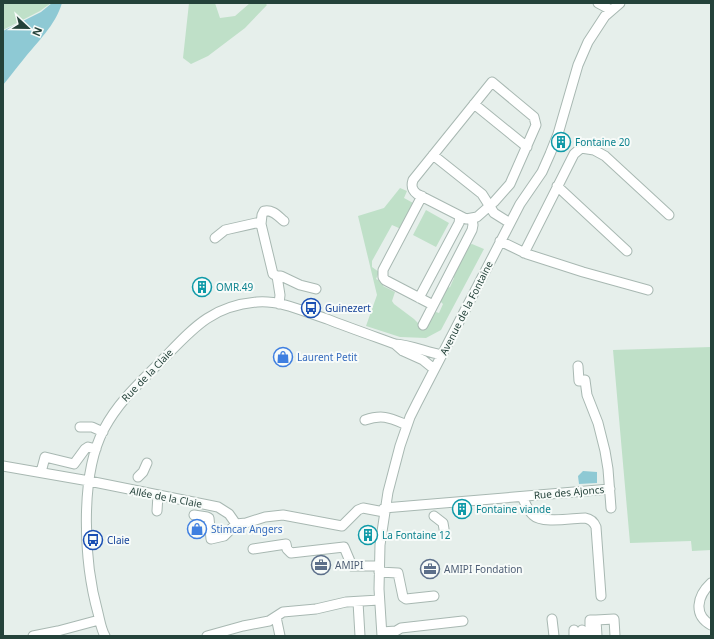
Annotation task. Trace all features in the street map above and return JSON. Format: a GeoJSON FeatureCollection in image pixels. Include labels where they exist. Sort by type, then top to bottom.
{"type":"FeatureCollection","features":[{"type":"Feature","properties":{"kind":"street"},"geometry":{"type":"LineString","coordinates":[[598,3],[611,10]]}},
{"type":"Feature","properties":{"kind":"street","name":"Avenue de la Fontaine"},"geometry":{"type":"LineString","coordinates":[[382,634],[379,600],[379,569],[384,510],[395,461],[407,425],[500,241],[520,204],[542,172],[558,134],[582,56],[592,36],[600,22],[620,3]]}},
{"type":"Feature","properties":{"kind":"street"},"geometry":{"type":"LineString","coordinates":[[492,82],[534,117],[536,125],[526,148],[510,184],[489,206],[477,217],[472,219],[466,219],[414,191],[412,184],[413,180],[492,82]]}},
{"type":"Feature","properties":{"kind":"street"},"geometry":{"type":"LineString","coordinates":[[474,104],[526,148]]}},
{"type":"Feature","properties":{"kind":"street"},"geometry":{"type":"LineString","coordinates":[[524,253],[574,154],[580,148],[594,150],[605,156],[669,215]]}},
{"type":"Feature","properties":{"kind":"street"},"geometry":{"type":"LineString","coordinates":[[433,155],[482,194],[498,217],[510,223]]}},
{"type":"Feature","properties":{"kind":"street"},"geometry":{"type":"LineString","coordinates":[[558,186],[627,250]]}},
{"type":"Feature","properties":{"kind":"street"},"geometry":{"type":"LineString","coordinates":[[422,196],[383,270],[383,274],[385,280],[433,305]]}},
{"type":"Feature","properties":{"kind":"street"},"geometry":{"type":"LineString","coordinates":[[279,304],[280,295],[276,276],[273,274],[261,224],[262,215],[264,211],[268,210],[284,221]]}},
{"type":"Feature","properties":{"kind":"street"},"geometry":{"type":"LineString","coordinates":[[419,298],[459,223],[460,216]]}},
{"type":"Feature","properties":{"kind":"street"},"geometry":{"type":"LineString","coordinates":[[423,325],[472,230],[472,219]]}},
{"type":"Feature","properties":{"kind":"street"},"geometry":{"type":"LineString","coordinates":[[215,238],[225,230],[256,223],[261,224]]}},
{"type":"Feature","properties":{"kind":"street"},"geometry":{"type":"LineString","coordinates":[[500,241],[524,253],[583,272],[648,290]]}},
{"type":"Feature","properties":{"kind":"street"},"geometry":{"type":"LineString","coordinates":[[276,276],[281,276],[300,285],[316,289]]}},
{"type":"Feature","properties":{"kind":"street","name":"Rue de la Claie"},"geometry":{"type":"LineString","coordinates":[[105,636],[93,596],[88,561],[89,481],[96,449],[103,432],[118,406],[130,391],[200,322],[225,309],[258,302],[279,304],[303,311],[395,344],[406,345],[442,355]]}},
{"type":"Feature","properties":{"kind":"street","name":"Rue de la Claie"},"geometry":{"type":"LineString","coordinates":[[395,344],[403,351],[423,360],[434,369]]}},
{"type":"Feature","properties":{"kind":"street"},"geometry":{"type":"LineString","coordinates":[[578,366],[579,381],[585,380],[587,395],[600,430],[605,451],[612,508]]}},
{"type":"Feature","properties":{"kind":"street"},"geometry":{"type":"LineString","coordinates":[[365,420],[377,416],[393,419],[407,425]]}},
{"type":"Feature","properties":{"kind":"street"},"geometry":{"type":"LineString","coordinates":[[80,427],[92,427],[103,432]]}},
{"type":"Feature","properties":{"kind":"street"},"geometry":{"type":"LineString","coordinates":[[41,472],[45,457],[74,464],[85,449],[88,447],[96,449]]}},
{"type":"Feature","properties":{"kind":"street"},"geometry":{"type":"LineString","coordinates":[[138,477],[143,472],[146,463]]}},
{"type":"Feature","properties":{"kind":"street","name":"Allée de la Claie"},"geometry":{"type":"LineString","coordinates":[[3,466],[195,502],[222,509],[229,514],[236,524]]}},
{"type":"Feature","properties":{"kind":"street","name":"Rue des Ajoncs"},"geometry":{"type":"LineString","coordinates":[[236,524],[246,523],[265,517],[283,515],[342,526],[358,510],[363,508],[384,510],[434,504],[610,489]]}},
{"type":"Feature","properties":{"kind":"street"},"geometry":{"type":"LineString","coordinates":[[157,511],[158,495]]}},
{"type":"Feature","properties":{"kind":"street"},"geometry":{"type":"LineString","coordinates":[[522,496],[532,514],[538,519],[585,518],[594,523],[596,527],[601,596]]}},
{"type":"Feature","properties":{"kind":"street"},"geometry":{"type":"LineString","coordinates":[[195,502],[194,516],[209,518],[211,539],[224,536],[236,524]]}},
{"type":"Feature","properties":{"kind":"street"},"geometry":{"type":"LineString","coordinates":[[434,504],[432,517],[443,523],[444,529]]}},
{"type":"Feature","properties":{"kind":"street"},"geometry":{"type":"LineString","coordinates":[[253,549],[286,544],[287,549],[291,553],[344,547],[352,566],[398,573],[403,597],[406,599],[434,596]]}},
{"type":"Feature","properties":{"kind":"street"},"geometry":{"type":"LineString","coordinates":[[711,583],[699,601],[698,610],[704,621],[711,625]]}},
{"type":"Feature","properties":{"kind":"street"},"geometry":{"type":"LineString","coordinates":[[207,636],[227,633],[270,621],[284,612],[316,609],[346,602],[379,600]]}},
{"type":"Feature","properties":{"kind":"street"},"geometry":{"type":"LineString","coordinates":[[358,602],[360,636]]}},
{"type":"Feature","properties":{"kind":"street"},"geometry":{"type":"LineString","coordinates":[[276,617],[280,636]]}},
{"type":"Feature","properties":{"kind":"street"},"geometry":{"type":"LineString","coordinates":[[552,618],[554,636]]}},
{"type":"Feature","properties":{"kind":"street"},"geometry":{"type":"LineString","coordinates":[[590,636],[590,620],[614,619],[615,636]]}},
{"type":"Feature","properties":{"kind":"street"},"geometry":{"type":"LineString","coordinates":[[33,636],[55,634],[99,620]]}},
{"type":"Feature","properties":{"kind":"street"},"geometry":{"type":"LineString","coordinates":[[596,620],[597,636]]}},
{"type":"Feature","properties":{"kind":"street"},"geometry":{"type":"LineString","coordinates":[[382,634],[397,634],[401,628],[463,622]]}},
{"type":"Feature","properties":{"kind":"green space"},"geometry":{"type":"Polygon","coordinates":[[[3,3],[51,3],[40,11],[3,30],[3,3]]]}},
{"type":"Feature","properties":{"kind":"green space"},"geometry":{"type":"Polygon","coordinates":[[[189,3],[215,3],[220,18],[235,16],[250,3],[265,3],[267,5],[245,28],[208,56],[191,64],[183,58],[189,3]]]}},
{"type":"Feature","properties":{"kind":"green space"},"geometry":{"type":"Polygon","coordinates":[[[400,188],[407,191],[404,198],[415,204],[401,229],[392,225],[372,261],[372,267],[379,272],[376,279],[384,282],[383,286],[395,292],[392,301],[394,304],[421,326],[433,311],[439,313],[443,304],[440,301],[447,288],[450,287],[454,278],[451,276],[468,245],[472,244],[484,249],[441,330],[426,338],[400,337],[366,326],[377,295],[358,216],[384,208],[400,188]]]}},
{"type":"Feature","properties":{"kind":"green space"},"geometry":{"type":"Polygon","coordinates":[[[426,210],[449,223],[436,247],[413,235],[426,210]]]}},
{"type":"Feature","properties":{"kind":"green space"},"geometry":{"type":"Polygon","coordinates":[[[711,347],[711,550],[692,551],[691,541],[630,543],[613,350],[711,347]]]}},
{"type":"Feature","properties":{"kind":"water"},"geometry":{"type":"Polygon","coordinates":[[[52,3],[62,3],[51,26],[3,85],[3,31],[41,12],[52,3]]]}},
{"type":"Feature","properties":{"kind":"water"},"geometry":{"type":"Polygon","coordinates":[[[583,471],[597,472],[597,483],[579,484],[578,476],[583,471]]]}},
{"type":"Feature","properties":{"kind":"place","name":"Fontaine 20"},"geometry":{"type":"Point","coordinates":[561,142]}},
{"type":"Feature","properties":{"kind":"place","name":"OMR.49"},"geometry":{"type":"Point","coordinates":[202,287]}},
{"type":"Feature","properties":{"kind":"place","name":"Guinezert"},"geometry":{"type":"Point","coordinates":[311,308]}},
{"type":"Feature","properties":{"kind":"place","name":"Laurent Petit"},"geometry":{"type":"Point","coordinates":[283,357]}},
{"type":"Feature","properties":{"kind":"place","name":"Fontaine viande"},"geometry":{"type":"Point","coordinates":[462,509]}},
{"type":"Feature","properties":{"kind":"place","name":"Stimcar Angers"},"geometry":{"type":"Point","coordinates":[197,529]}},
{"type":"Feature","properties":{"kind":"place","name":"La Fontaine 12"},"geometry":{"type":"Point","coordinates":[368,535]}},
{"type":"Feature","properties":{"kind":"place","name":"Claie"},"geometry":{"type":"Point","coordinates":[93,540]}},
{"type":"Feature","properties":{"kind":"place","name":"AMIPI"},"geometry":{"type":"Point","coordinates":[321,565]}},
{"type":"Feature","properties":{"kind":"place","name":"AMIPI Fondation"},"geometry":{"type":"Point","coordinates":[430,569]}}]}
